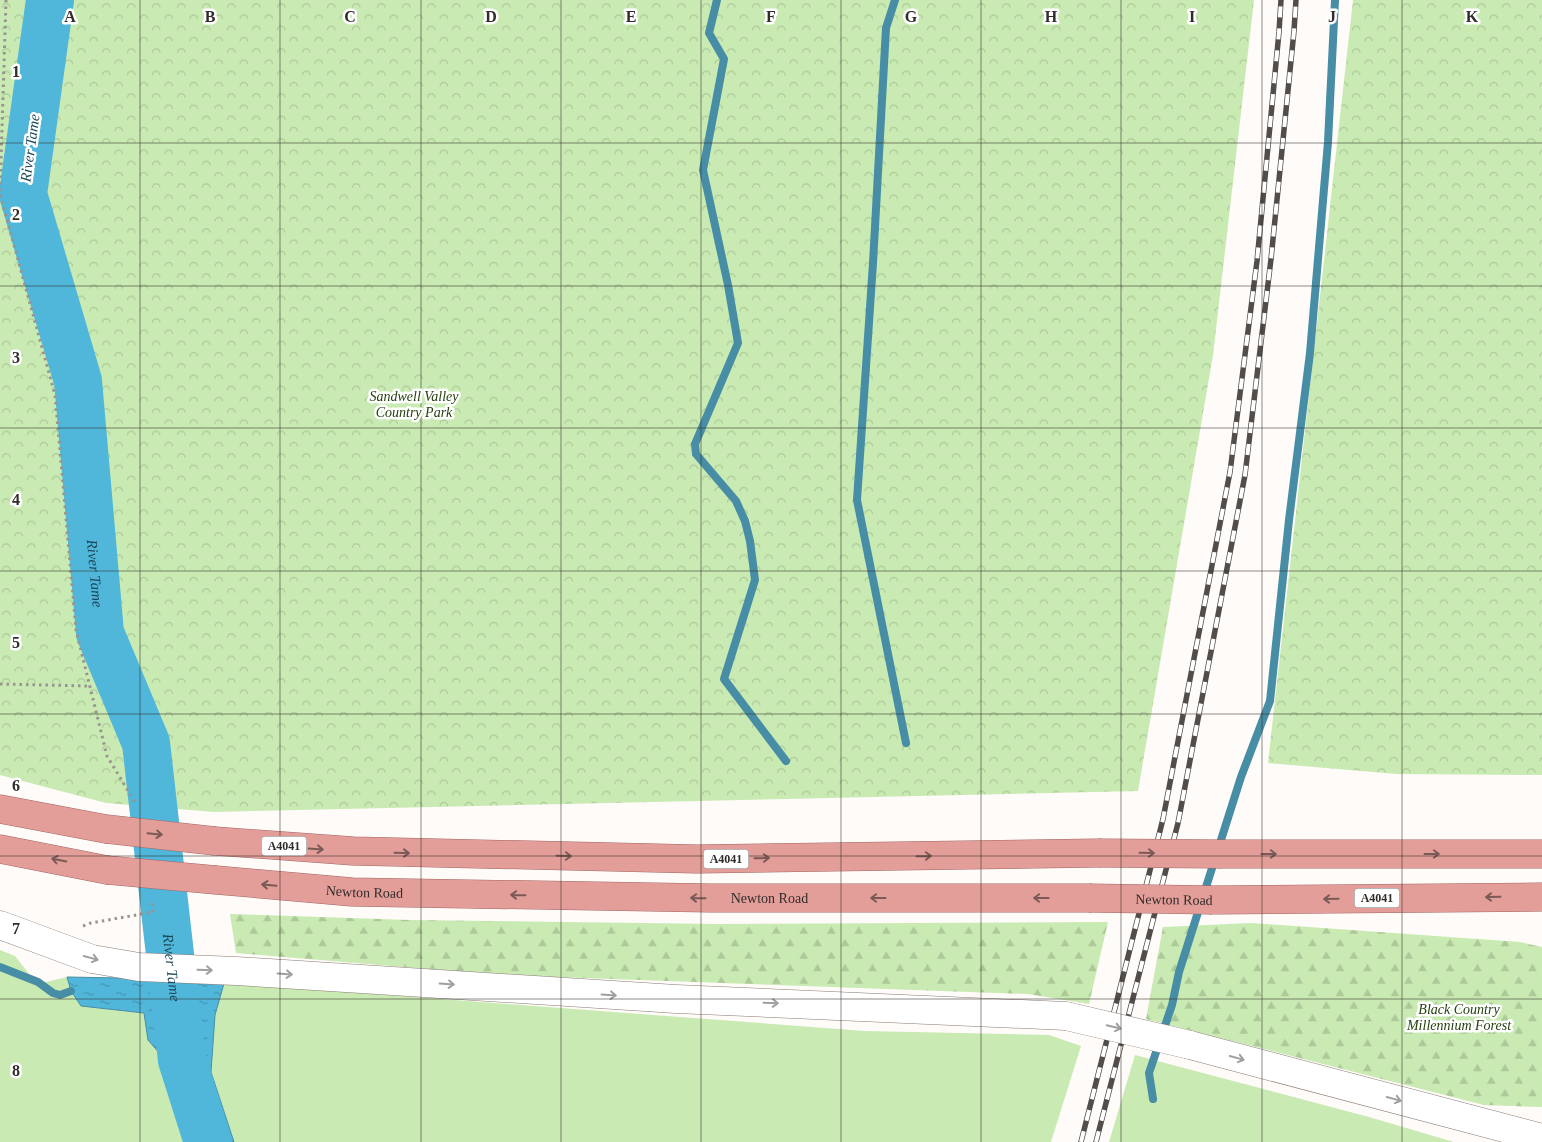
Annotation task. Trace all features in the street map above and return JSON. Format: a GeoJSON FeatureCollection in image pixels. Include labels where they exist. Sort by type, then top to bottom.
{"type":"FeatureCollection","features":[{"type":"Feature","properties":{"kind":"highway","name":"A4041"},"geometry":{"type":"LineString","coordinates":[[0,810],[106,829],[215,841],[353,851],[697,859],[1098,853],[1542,854]]}},
{"type":"Feature","properties":{"kind":"highway","name":"Newton Road"},"geometry":{"type":"LineString","coordinates":[[0,849],[107,870],[352,892],[710,898],[1089,898],[1212,900],[1542,897]]}},
{"type":"Feature","properties":{"kind":"street"},"geometry":{"type":"LineString","coordinates":[[0,925],[92,959],[139,967],[236,971],[676,999],[1066,1016],[1190,1045],[1542,1138]]}},
{"type":"Feature","properties":{"kind":"path"},"geometry":{"type":"LineString","coordinates":[[6,0],[0,194],[55,395],[76,630],[107,756],[139,810]]}},
{"type":"Feature","properties":{"kind":"path"},"geometry":{"type":"LineString","coordinates":[[0,684],[90,686]]}},
{"type":"Feature","properties":{"kind":"path"},"geometry":{"type":"LineString","coordinates":[[75,929],[91,922],[153,912],[151,893]]}},
{"type":"Feature","properties":{"kind":"green space","name":"Sandwell Valley Country Park"},"geometry":{"type":"Polygon","coordinates":[[[0,0],[1254,0],[1213,355],[1138,791],[214,812],[106,803],[0,775],[0,0]]]}},
{"type":"Feature","properties":{"kind":"green space"},"geometry":{"type":"Polygon","coordinates":[[[1353,0],[1542,0],[1542,775],[1397,774],[1268,763],[1353,0]]]}},
{"type":"Feature","properties":{"kind":"green space"},"geometry":{"type":"Polygon","coordinates":[[[230,914],[409,920],[717,924],[1108,922],[1089,1004],[1028,994],[500,975],[236,953],[230,914]]]}},
{"type":"Feature","properties":{"kind":"green space","name":"Black Country Millennium Forest"},"geometry":{"type":"Polygon","coordinates":[[[1252,923],[1520,942],[1542,947],[1542,1107],[1484,1105],[1146,1019],[1163,927],[1252,923]]]}},
{"type":"Feature","properties":{"kind":"green space"},"geometry":{"type":"Polygon","coordinates":[[[0,950],[15,956],[37,984],[67,977],[71,991],[81,1006],[144,1013],[148,1040],[162,1056],[190,1142],[0,1142],[0,950]]]}},
{"type":"Feature","properties":{"kind":"green space"},"geometry":{"type":"Polygon","coordinates":[[[225,980],[310,989],[865,1031],[1049,1035],[1081,1046],[1051,1142],[234,1142],[211,1072],[215,1015],[225,980]]]}},
{"type":"Feature","properties":{"kind":"green space"},"geometry":{"type":"Polygon","coordinates":[[[1135,1055],[1369,1117],[1454,1142],[1109,1142],[1135,1055]]]}},
{"type":"Feature","properties":{"kind":"water"},"geometry":{"type":"Polygon","coordinates":[[[67,977],[225,980],[215,1015],[211,1072],[234,1142],[190,1142],[162,1056],[148,1040],[144,1013],[81,1006],[71,991],[67,977]]]}},
{"type":"Feature","properties":{"kind":"waterway","name":"River Tame"},"geometry":{"type":"LineString","coordinates":[[50,0],[23,194],[78,381],[100,633],[146,743],[182,1060],[208,1142]]}},
{"type":"Feature","properties":{"kind":"waterway"},"geometry":{"type":"LineString","coordinates":[[717,0],[709,33],[724,59],[703,170],[728,285],[738,343],[695,444],[696,454],[736,501],[745,521],[750,541],[755,580],[724,679],[786,761]]}},
{"type":"Feature","properties":{"kind":"waterway"},"geometry":{"type":"LineString","coordinates":[[895,0],[886,28],[857,500],[906,743]]}},
{"type":"Feature","properties":{"kind":"waterway"},"geometry":{"type":"LineString","coordinates":[[1153,1099],[1149,1073],[1172,1005],[1179,972],[1241,777],[1270,701],[1289,520],[1310,353],[1328,142],[1335,0]]}},
{"type":"Feature","properties":{"kind":"waterway"},"geometry":{"type":"LineString","coordinates":[[0,967],[38,982],[53,993],[60,995],[71,991]]}},
{"type":"Feature","properties":{"kind":"railway"},"geometry":{"type":"LineString","coordinates":[[1081,1142],[1163,819],[1230,472],[1257,261],[1281,0]]}},
{"type":"Feature","properties":{"kind":"railway"},"geometry":{"type":"LineString","coordinates":[[1096,1142],[1178,823],[1245,475],[1271,259],[1296,0]]}}]}
